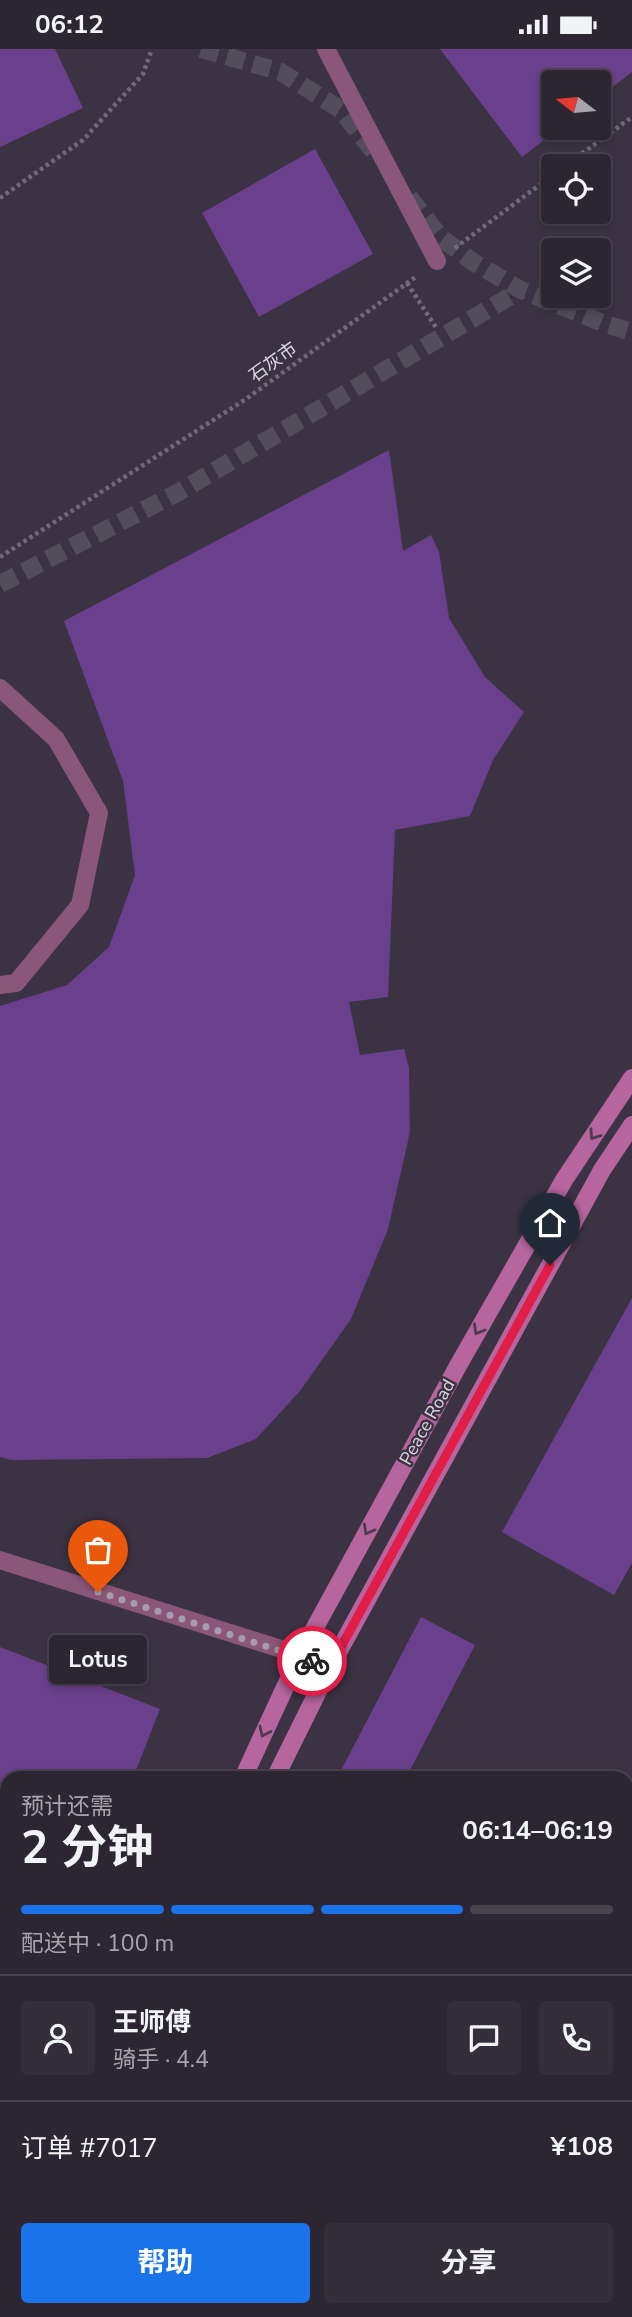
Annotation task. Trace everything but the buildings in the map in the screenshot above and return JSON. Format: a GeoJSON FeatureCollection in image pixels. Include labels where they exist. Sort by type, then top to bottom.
{"type":"FeatureCollection","features":[{"type":"Feature","properties":{"kind":"main road","name":"Peace Road"},"geometry":{"type":"LineString","coordinates":[[246,1771],[300,1655],[459,1364],[564,1180],[632,1078]]}},
{"type":"Feature","properties":{"kind":"main road","name":"Peace Road"},"geometry":{"type":"LineString","coordinates":[[278,1771],[329,1669],[602,1170],[632,1125]]}},
{"type":"Feature","properties":{"kind":"street"},"geometry":{"type":"LineString","coordinates":[[326,49],[437,261]]}},
{"type":"Feature","properties":{"kind":"street"},"geometry":{"type":"LineString","coordinates":[[0,688],[56,739],[99,813],[80,905],[16,983],[0,985]]}},
{"type":"Feature","properties":{"kind":"street"},"geometry":{"type":"LineString","coordinates":[[0,1560],[300,1655],[329,1669]]}},
{"type":"Feature","properties":{"kind":"path"},"geometry":{"type":"LineString","coordinates":[[0,198],[83,140],[143,74],[152,49]]}},
{"type":"Feature","properties":{"kind":"path"},"geometry":{"type":"LineString","coordinates":[[581,154],[632,117]]}},
{"type":"Feature","properties":{"kind":"path","name":"石灰市"},"geometry":{"type":"LineString","coordinates":[[0,557],[246,399],[541,185]]}},
{"type":"Feature","properties":{"kind":"path"},"geometry":{"type":"LineString","coordinates":[[407,283],[437,329]]}},
{"type":"Feature","properties":{"kind":"tunnel"},"geometry":{"type":"LineString","coordinates":[[201,49],[281,72],[341,110],[375,153]]}},
{"type":"Feature","properties":{"kind":"tunnel"},"geometry":{"type":"LineString","coordinates":[[409,197],[440,237],[473,262],[521,290],[632,332]]}},
{"type":"Feature","properties":{"kind":"tunnel"},"geometry":{"type":"LineString","coordinates":[[0,584],[179,492],[521,290]]}},
{"type":"Feature","properties":{"kind":"way so far"},"geometry":{"type":"LineString","coordinates":[[98,1592],[312,1661]]}},
{"type":"Feature","properties":{"kind":"place","name":"Lotus"},"geometry":{"type":"Point","coordinates":[98,1592]}},
{"type":"Feature","properties":{"kind":"route"},"geometry":{"type":"LineString","coordinates":[[312,1661],[329,1669],[550,1265]]}}]}
